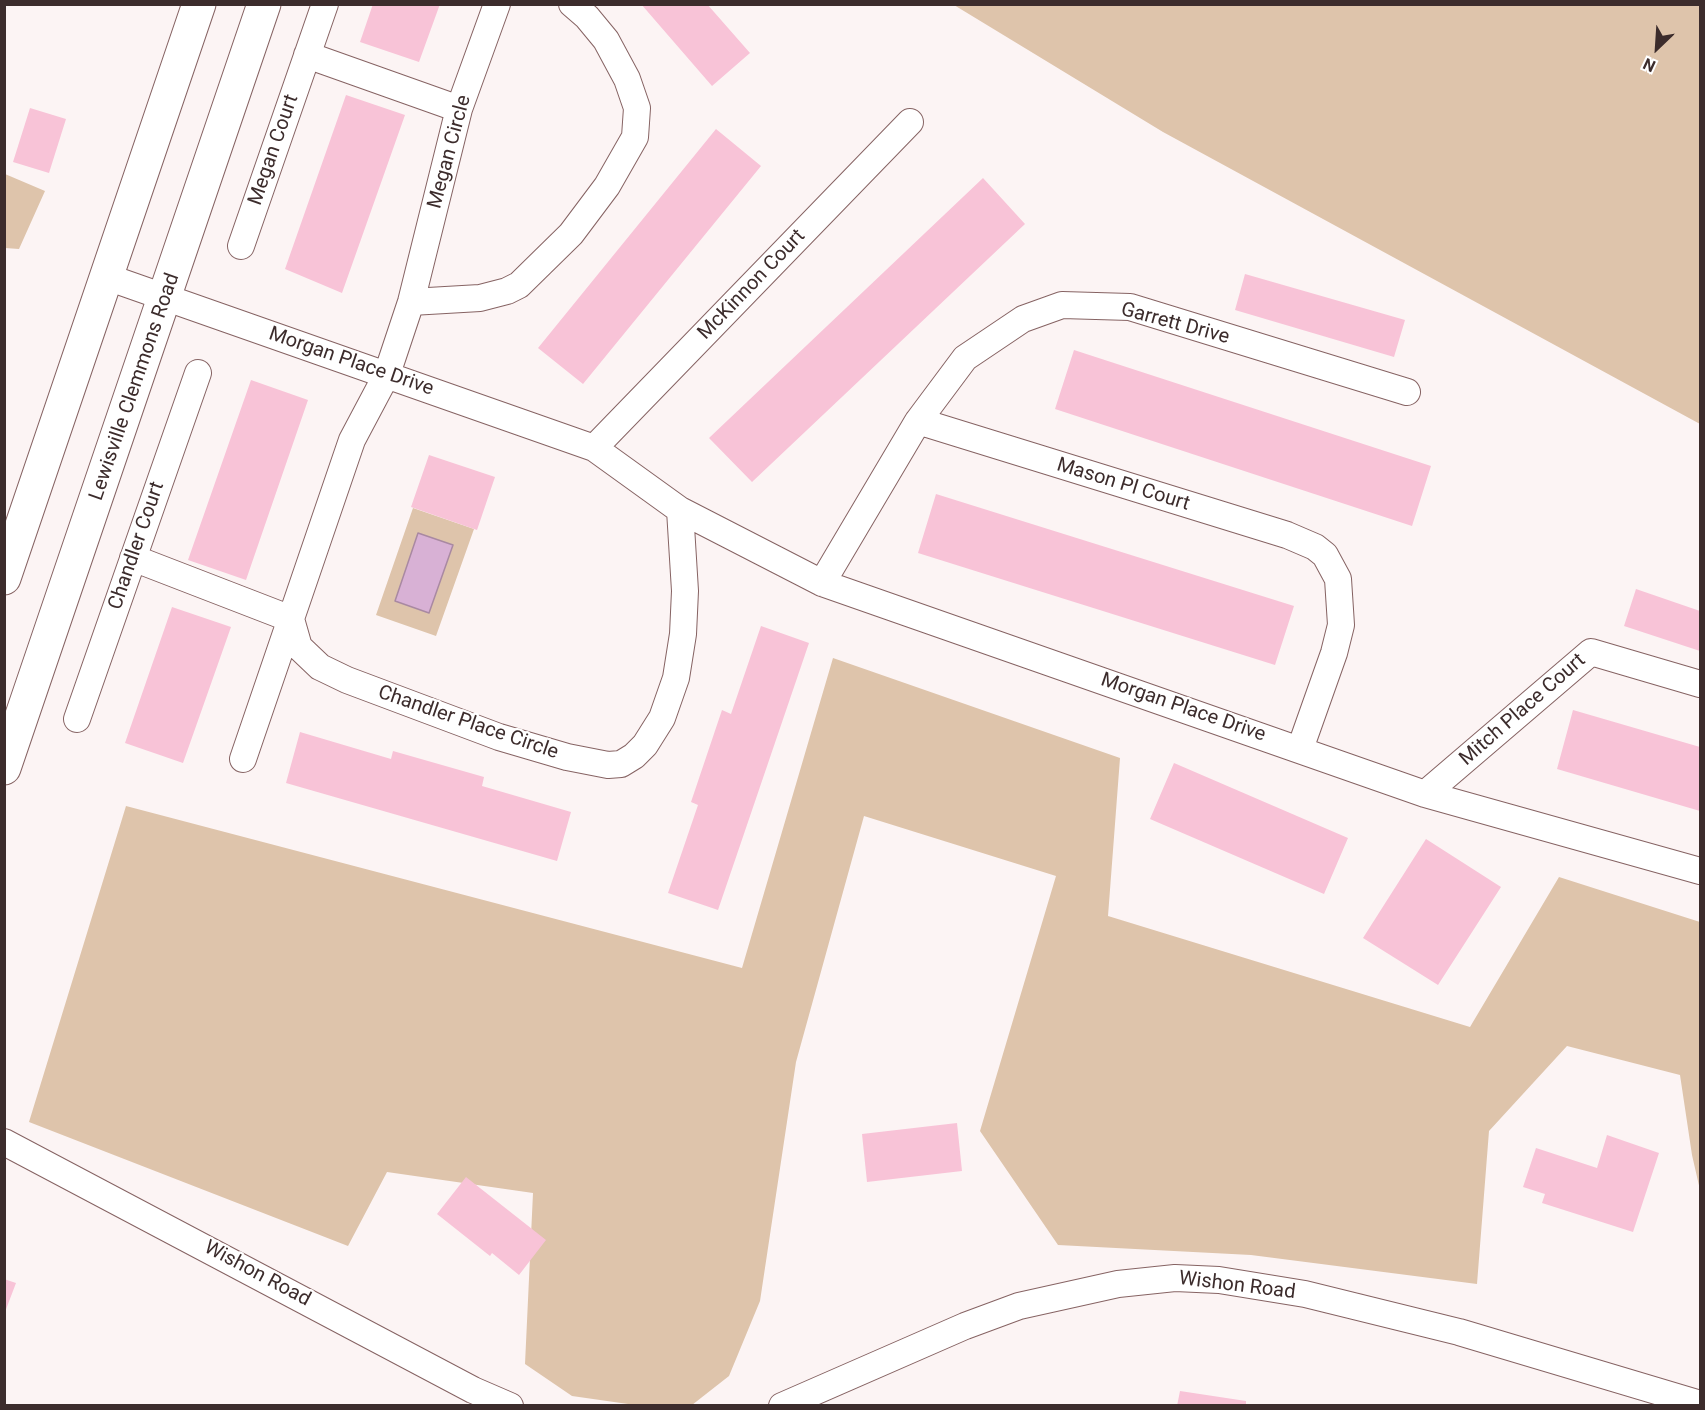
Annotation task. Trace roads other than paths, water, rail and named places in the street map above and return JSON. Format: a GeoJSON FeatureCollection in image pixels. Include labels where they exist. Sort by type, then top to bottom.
{"type":"FeatureCollection","features":[{"type":"Feature","properties":{"kind":"main road"},"geometry":{"type":"LineString","coordinates":[[4,578],[199,4]]}},
{"type":"Feature","properties":{"kind":"main road","name":"Lewisville Clemmons Road"},"geometry":{"type":"LineString","coordinates":[[4,768],[264,4]]}},
{"type":"Feature","properties":{"kind":"street","name":"Megan Court"},"geometry":{"type":"LineString","coordinates":[[241,246],[325,4]]}},
{"type":"Feature","properties":{"kind":"street","name":"Megan Circle"},"geometry":{"type":"LineString","coordinates":[[387,374],[411,302],[459,109],[497,4]]}},
{"type":"Feature","properties":{"kind":"street"},"geometry":{"type":"LineString","coordinates":[[411,302],[480,298],[507,291],[519,285],[571,234],[607,186],[635,137],[637,108],[627,79],[606,40],[587,16],[572,4]]}},
{"type":"Feature","properties":{"kind":"street"},"geometry":{"type":"LineString","coordinates":[[307,55],[459,109]]}},
{"type":"Feature","properties":{"kind":"street","name":"McKinnon Court"},"geometry":{"type":"LineString","coordinates":[[594,448],[910,122]]}},
{"type":"Feature","properties":{"kind":"street","name":"Morgan Place Drive"},"geometry":{"type":"LineString","coordinates":[[108,277],[594,448]]}},
{"type":"Feature","properties":{"kind":"street","name":"Garrett Drive"},"geometry":{"type":"LineString","coordinates":[[822,583],[918,421],[965,358],[1023,319],[1062,305],[1130,307],[1407,392]]}},
{"type":"Feature","properties":{"kind":"street","name":"Chandler Court"},"geometry":{"type":"LineString","coordinates":[[77,719],[198,373]]}},
{"type":"Feature","properties":{"kind":"street"},"geometry":{"type":"LineString","coordinates":[[243,759],[352,440],[387,374]]}},
{"type":"Feature","properties":{"kind":"street","name":"Mason Pl Court"},"geometry":{"type":"LineString","coordinates":[[918,421],[1287,536],[1315,547],[1325,555],[1338,579],[1341,594],[1341,625],[1334,653],[1300,749]]}},
{"type":"Feature","properties":{"kind":"street"},"geometry":{"type":"LineString","coordinates":[[594,448],[680,510]]}},
{"type":"Feature","properties":{"kind":"street","name":"Morgan Place Drive"},"geometry":{"type":"LineString","coordinates":[[680,510],[822,583],[1425,794],[1701,871]]}},
{"type":"Feature","properties":{"kind":"street","name":"Chandler Place Circle"},"geometry":{"type":"LineString","coordinates":[[291,620],[299,648],[320,667],[346,680],[499,737],[567,757],[608,765],[621,764],[634,756],[651,736],[662,718],[676,678],[684,634],[685,591],[680,510]]}},
{"type":"Feature","properties":{"kind":"street"},"geometry":{"type":"LineString","coordinates":[[133,558],[291,620]]}},
{"type":"Feature","properties":{"kind":"street","name":"Mitch Place Court"},"geometry":{"type":"LineString","coordinates":[[1425,794],[1591,652],[1701,684]]}},
{"type":"Feature","properties":{"kind":"street","name":"Wishon Road"},"geometry":{"type":"LineString","coordinates":[[4,1142],[463,1384],[510,1406]]}},
{"type":"Feature","properties":{"kind":"street","name":"Wishon Road"},"geometry":{"type":"LineString","coordinates":[[782,1406],[965,1326],[1019,1306],[1118,1284],[1175,1278],[1219,1280],[1305,1294],[1459,1332],[1701,1404]]}}]}
